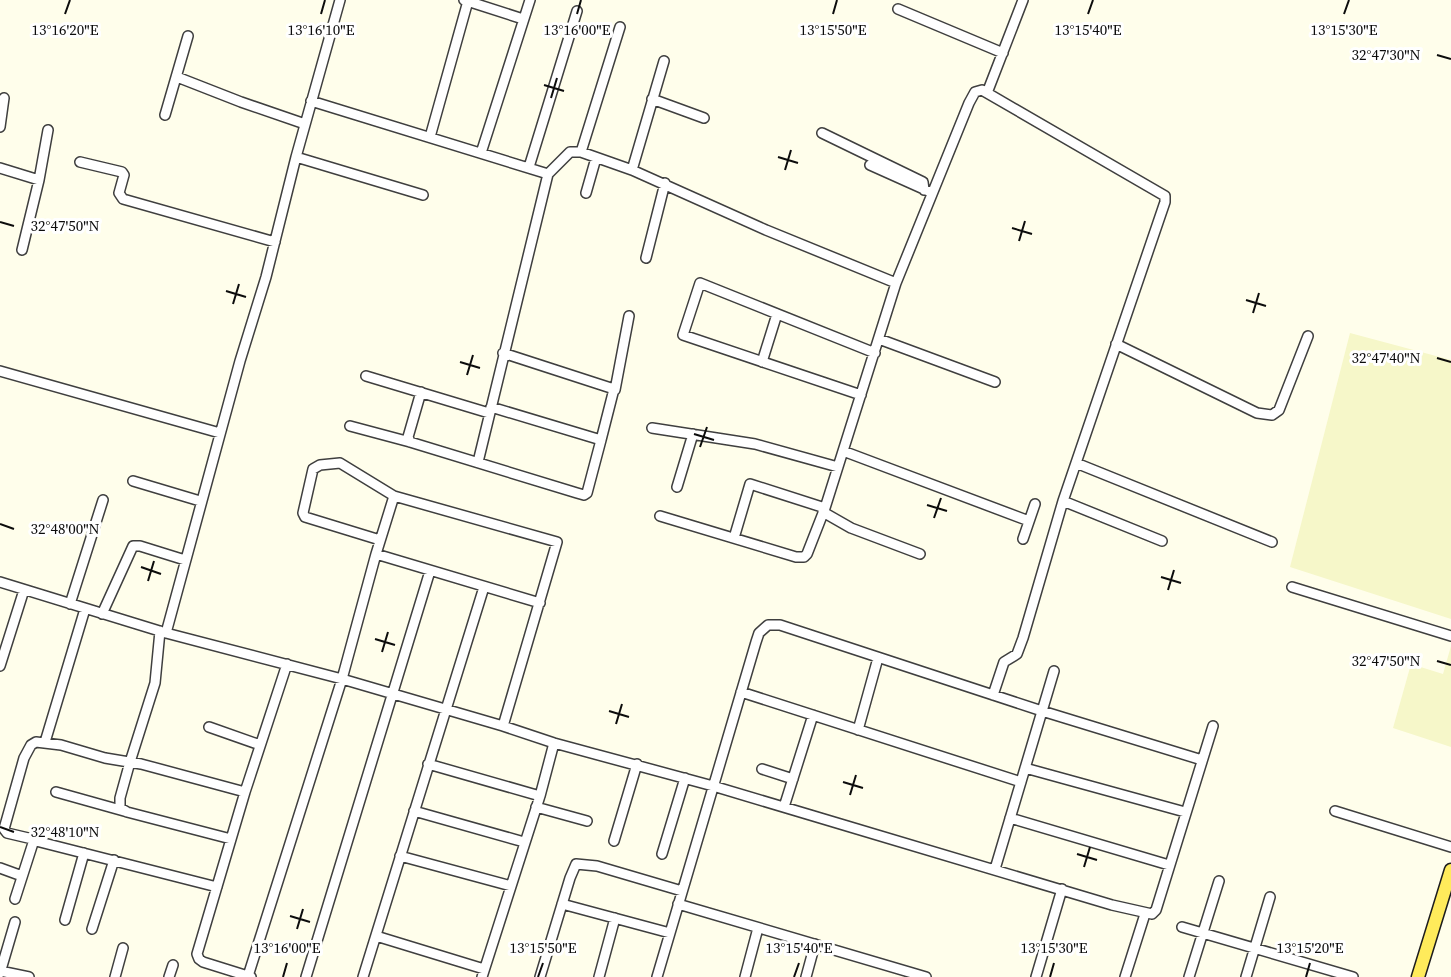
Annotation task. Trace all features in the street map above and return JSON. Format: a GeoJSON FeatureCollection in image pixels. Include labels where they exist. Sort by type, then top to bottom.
{"type":"FeatureCollection","features":[{"type":"Feature","properties":{"kind":"main road"},"geometry":{"type":"LineString","coordinates":[[1418,977],[1447,897],[1451,870]]}},
{"type":"Feature","properties":{"kind":"street"},"geometry":{"type":"LineString","coordinates":[[124,811],[120,804],[130,762],[155,682],[163,632],[275,242],[304,124],[340,0]]}},
{"type":"Feature","properties":{"kind":"street"},"geometry":{"type":"LineString","coordinates":[[481,153],[530,0]]}},
{"type":"Feature","properties":{"kind":"street"},"geometry":{"type":"LineString","coordinates":[[987,93],[1022,2],[1011,0]]}},
{"type":"Feature","properties":{"kind":"street"},"geometry":{"type":"LineString","coordinates":[[430,137],[466,1],[523,19]]}},
{"type":"Feature","properties":{"kind":"street"},"geometry":{"type":"LineString","coordinates":[[898,9],[1003,53]]}},
{"type":"Feature","properties":{"kind":"street"},"geometry":{"type":"LineString","coordinates":[[529,167],[577,11]]}},
{"type":"Feature","properties":{"kind":"street"},"geometry":{"type":"LineString","coordinates":[[581,152],[620,27]]}},
{"type":"Feature","properties":{"kind":"street"},"geometry":{"type":"LineString","coordinates":[[165,115],[188,36]]}},
{"type":"Feature","properties":{"kind":"street"},"geometry":{"type":"LineString","coordinates":[[632,170],[664,61]]}},
{"type":"Feature","properties":{"kind":"street"},"geometry":{"type":"LineString","coordinates":[[177,77],[304,124]]}},
{"type":"Feature","properties":{"kind":"street"},"geometry":{"type":"LineString","coordinates":[[660,516],[796,557],[804,557],[824,510],[896,283],[928,192],[972,96],[979,90],[987,93],[1165,196],[1165,202],[1063,501],[1021,644],[1015,656],[1004,662],[993,695]]}},
{"type":"Feature","properties":{"kind":"street"},"geometry":{"type":"LineString","coordinates":[[0,127],[4,98]]}},
{"type":"Feature","properties":{"kind":"street"},"geometry":{"type":"LineString","coordinates":[[652,99],[704,118]]}},
{"type":"Feature","properties":{"kind":"street"},"geometry":{"type":"LineString","coordinates":[[311,101],[548,174]]}},
{"type":"Feature","properties":{"kind":"street"},"geometry":{"type":"LineString","coordinates":[[22,250],[48,130]]}},
{"type":"Feature","properties":{"kind":"street"},"geometry":{"type":"LineString","coordinates":[[822,133],[923,182],[928,192]]}},
{"type":"Feature","properties":{"kind":"street"},"geometry":{"type":"LineString","coordinates":[[478,462],[548,174],[570,152],[581,152],[665,183],[757,226],[896,283]]}},
{"type":"Feature","properties":{"kind":"street"},"geometry":{"type":"LineString","coordinates":[[296,157],[423,195]]}},
{"type":"Feature","properties":{"kind":"street"},"geometry":{"type":"LineString","coordinates":[[586,193],[596,158]]}},
{"type":"Feature","properties":{"kind":"street"},"geometry":{"type":"LineString","coordinates":[[80,162],[122,172],[124,175],[119,193],[123,199],[275,242]]}},
{"type":"Feature","properties":{"kind":"street"},"geometry":{"type":"LineString","coordinates":[[870,165],[928,192]]}},
{"type":"Feature","properties":{"kind":"street"},"geometry":{"type":"LineString","coordinates":[[0,168],[39,180]]}},
{"type":"Feature","properties":{"kind":"street"},"geometry":{"type":"LineString","coordinates":[[646,258],[665,183]]}},
{"type":"Feature","properties":{"kind":"street"},"geometry":{"type":"LineString","coordinates":[[861,395],[683,335],[700,283],[875,353]]}},
{"type":"Feature","properties":{"kind":"street"},"geometry":{"type":"LineString","coordinates":[[762,362],[777,314]]}},
{"type":"Feature","properties":{"kind":"street"},"geometry":{"type":"LineString","coordinates":[[350,426],[584,495],[589,490],[615,390],[629,316]]}},
{"type":"Feature","properties":{"kind":"street"},"geometry":{"type":"LineString","coordinates":[[1116,344],[1238,404],[1268,416],[1279,410],[1308,336]]}},
{"type":"Feature","properties":{"kind":"street"},"geometry":{"type":"LineString","coordinates":[[879,339],[995,382]]}},
{"type":"Feature","properties":{"kind":"street"},"geometry":{"type":"LineString","coordinates":[[503,353],[615,390]]}},
{"type":"Feature","properties":{"kind":"street"},"geometry":{"type":"LineString","coordinates":[[0,371],[220,433]]}},
{"type":"Feature","properties":{"kind":"street"},"geometry":{"type":"LineString","coordinates":[[366,376],[601,440]]}},
{"type":"Feature","properties":{"kind":"street"},"geometry":{"type":"LineString","coordinates":[[410,442],[408,437],[421,392]]}},
{"type":"Feature","properties":{"kind":"street"},"geometry":{"type":"LineString","coordinates":[[652,428],[755,444],[838,467]]}},
{"type":"Feature","properties":{"kind":"street"},"geometry":{"type":"LineString","coordinates":[[677,487],[693,434]]}},
{"type":"Feature","properties":{"kind":"street"},"geometry":{"type":"LineString","coordinates":[[843,451],[1029,521]]}},
{"type":"Feature","properties":{"kind":"street"},"geometry":{"type":"LineString","coordinates":[[380,540],[304,517],[313,469],[320,465],[339,463],[394,496],[555,540],[557,545],[503,726]]}},
{"type":"Feature","properties":{"kind":"street"},"geometry":{"type":"LineString","coordinates":[[1076,463],[1272,543]]}},
{"type":"Feature","properties":{"kind":"street"},"geometry":{"type":"LineString","coordinates":[[133,481],[200,501]]}},
{"type":"Feature","properties":{"kind":"street"},"geometry":{"type":"LineString","coordinates":[[734,538],[750,484],[824,510],[851,528],[920,554]]}},
{"type":"Feature","properties":{"kind":"street"},"geometry":{"type":"LineString","coordinates":[[287,664],[245,792],[197,954],[199,959],[250,976],[342,679],[394,496]]}},
{"type":"Feature","properties":{"kind":"street"},"geometry":{"type":"LineString","coordinates":[[70,604],[103,500]]}},
{"type":"Feature","properties":{"kind":"street"},"geometry":{"type":"LineString","coordinates":[[1063,501],[1162,541]]}},
{"type":"Feature","properties":{"kind":"street"},"geometry":{"type":"LineString","coordinates":[[1023,539],[1035,504]]}},
{"type":"Feature","properties":{"kind":"street"},"geometry":{"type":"LineString","coordinates":[[102,614],[133,546],[140,546],[185,560]]}},
{"type":"Feature","properties":{"kind":"street"},"geometry":{"type":"LineString","coordinates":[[376,554],[540,603]]}},
{"type":"Feature","properties":{"kind":"street"},"geometry":{"type":"LineString","coordinates":[[306,977],[430,571]]}},
{"type":"Feature","properties":{"kind":"street"},"geometry":{"type":"LineString","coordinates":[[0,582],[163,632],[342,679],[554,743],[637,764],[1146,914],[1155,912],[1213,726]]}},
{"type":"Feature","properties":{"kind":"street"},"geometry":{"type":"LineString","coordinates":[[363,977],[484,587]]}},
{"type":"Feature","properties":{"kind":"street"},"geometry":{"type":"LineString","coordinates":[[1292,588],[1451,636]]}},
{"type":"Feature","properties":{"kind":"street"},"geometry":{"type":"LineString","coordinates":[[0,666],[24,590]]}},
{"type":"Feature","properties":{"kind":"street"},"geometry":{"type":"LineString","coordinates":[[45,742],[85,609]]}},
{"type":"Feature","properties":{"kind":"street"},"geometry":{"type":"LineString","coordinates":[[657,977],[759,633],[768,625],[780,626],[1042,711],[1202,759]]}},
{"type":"Feature","properties":{"kind":"street"},"geometry":{"type":"LineString","coordinates":[[858,730],[879,658]]}},
{"type":"Feature","properties":{"kind":"street"},"geometry":{"type":"LineString","coordinates":[[995,869],[1054,671]]}},
{"type":"Feature","properties":{"kind":"street"},"geometry":{"type":"LineString","coordinates":[[741,692],[1021,782]]}},
{"type":"Feature","properties":{"kind":"street"},"geometry":{"type":"LineString","coordinates":[[784,807],[813,715]]}},
{"type":"Feature","properties":{"kind":"street"},"geometry":{"type":"LineString","coordinates":[[209,727],[261,745]]}},
{"type":"Feature","properties":{"kind":"street"},"geometry":{"type":"LineString","coordinates":[[217,887],[7,833],[4,832],[4,826],[28,750],[36,742],[62,745],[105,758],[130,762],[245,792]]}},
{"type":"Feature","properties":{"kind":"street"},"geometry":{"type":"LineString","coordinates":[[376,936],[483,973],[540,796],[554,743]]}},
{"type":"Feature","properties":{"kind":"street"},"geometry":{"type":"LineString","coordinates":[[428,764],[540,796]]}},
{"type":"Feature","properties":{"kind":"street"},"geometry":{"type":"LineString","coordinates":[[614,841],[637,764]]}},
{"type":"Feature","properties":{"kind":"street"},"geometry":{"type":"LineString","coordinates":[[1025,768],[1185,812]]}},
{"type":"Feature","properties":{"kind":"street"},"geometry":{"type":"LineString","coordinates":[[762,770],[793,778]]}},
{"type":"Feature","properties":{"kind":"street"},"geometry":{"type":"LineString","coordinates":[[662,855],[685,778]]}},
{"type":"Feature","properties":{"kind":"street"},"geometry":{"type":"LineString","coordinates":[[56,792],[231,840]]}},
{"type":"Feature","properties":{"kind":"street"},"geometry":{"type":"LineString","coordinates":[[536,807],[587,821]]}},
{"type":"Feature","properties":{"kind":"street"},"geometry":{"type":"LineString","coordinates":[[414,811],[524,842]]}},
{"type":"Feature","properties":{"kind":"street"},"geometry":{"type":"LineString","coordinates":[[1335,811],[1451,847]]}},
{"type":"Feature","properties":{"kind":"street"},"geometry":{"type":"LineString","coordinates":[[1010,818],[1168,865]]}},
{"type":"Feature","properties":{"kind":"street"},"geometry":{"type":"LineString","coordinates":[[15,899],[33,843],[41,841]]}},
{"type":"Feature","properties":{"kind":"street"},"geometry":{"type":"LineString","coordinates":[[65,920],[84,853]]}},
{"type":"Feature","properties":{"kind":"street"},"geometry":{"type":"LineString","coordinates":[[400,856],[511,886]]}},
{"type":"Feature","properties":{"kind":"street"},"geometry":{"type":"LineString","coordinates":[[92,929],[114,860]]}},
{"type":"Feature","properties":{"kind":"street"},"geometry":{"type":"LineString","coordinates":[[540,977],[573,867],[576,864],[580,863],[682,891]]}},
{"type":"Feature","properties":{"kind":"street"},"geometry":{"type":"LineString","coordinates":[[0,868],[22,876]]}},
{"type":"Feature","properties":{"kind":"street"},"geometry":{"type":"LineString","coordinates":[[1189,977],[1219,881]]}},
{"type":"Feature","properties":{"kind":"street"},"geometry":{"type":"LineString","coordinates":[[1036,977],[1062,889]]}},
{"type":"Feature","properties":{"kind":"street"},"geometry":{"type":"LineString","coordinates":[[1246,977],[1270,897]]}},
{"type":"Feature","properties":{"kind":"street"},"geometry":{"type":"LineString","coordinates":[[562,904],[670,933]]}},
{"type":"Feature","properties":{"kind":"street"},"geometry":{"type":"LineString","coordinates":[[678,904],[926,977]]}},
{"type":"Feature","properties":{"kind":"street"},"geometry":{"type":"LineString","coordinates":[[1125,977],[1146,914]]}},
{"type":"Feature","properties":{"kind":"street"},"geometry":{"type":"LineString","coordinates":[[599,977],[615,918]]}},
{"type":"Feature","properties":{"kind":"street"},"geometry":{"type":"LineString","coordinates":[[15,922],[0,972],[29,977]]}},
{"type":"Feature","properties":{"kind":"street"},"geometry":{"type":"LineString","coordinates":[[1182,927],[1353,977]]}},
{"type":"Feature","properties":{"kind":"street"},"geometry":{"type":"LineString","coordinates":[[745,977],[758,928]]}},
{"type":"Feature","properties":{"kind":"street"},"geometry":{"type":"LineString","coordinates":[[806,977],[815,944]]}},
{"type":"Feature","properties":{"kind":"street"},"geometry":{"type":"LineString","coordinates":[[115,977],[123,948]]}},
{"type":"Feature","properties":{"kind":"street"},"geometry":{"type":"LineString","coordinates":[[170,977],[173,965]]}},
{"type":"Feature","properties":{"kind":"green space"},"geometry":{"type":"Polygon","coordinates":[[[1350,333],[1451,360],[1451,619],[1290,567],[1350,333]]]}},
{"type":"Feature","properties":{"kind":"green space"},"geometry":{"type":"Polygon","coordinates":[[[1451,646],[1451,747],[1393,728],[1411,664],[1443,674],[1451,646]]]}}]}
